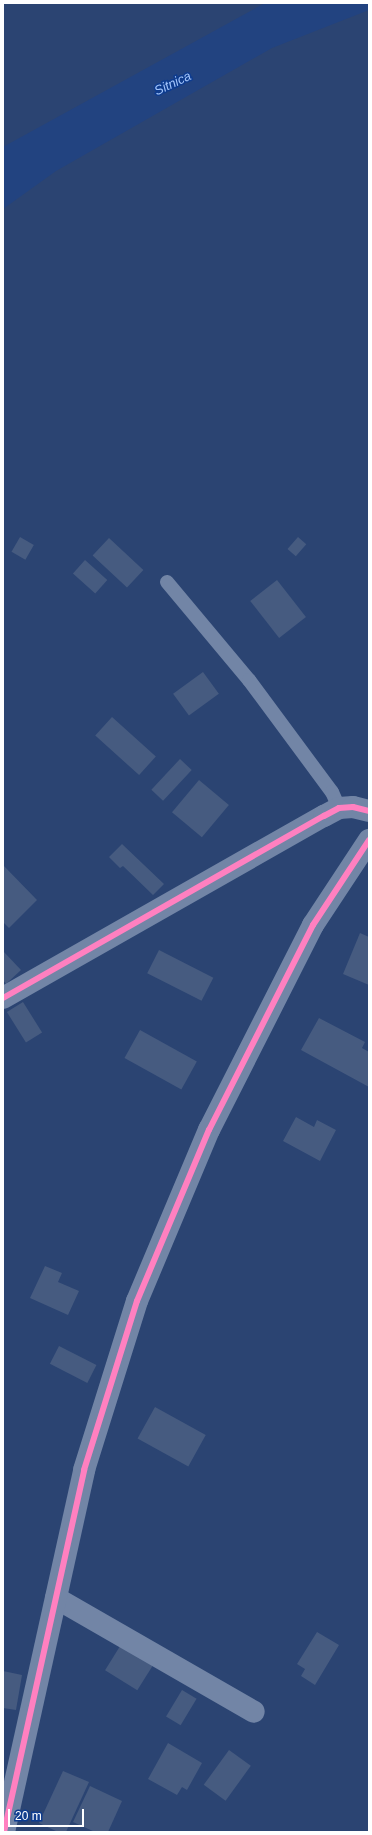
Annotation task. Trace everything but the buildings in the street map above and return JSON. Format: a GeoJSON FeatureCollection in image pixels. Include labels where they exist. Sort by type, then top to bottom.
{"type":"FeatureCollection","features":[{"type":"Feature","properties":{"kind":"street"},"geometry":{"type":"LineString","coordinates":[[3,998],[289,834],[339,808],[354,807],[369,811]]}},
{"type":"Feature","properties":{"kind":"street"},"geometry":{"type":"LineString","coordinates":[[4,1832],[7,1794],[56,1598],[84,1470],[137,1301],[209,1130],[313,924],[369,840]]}},
{"type":"Feature","properties":{"kind":"street"},"geometry":{"type":"LineString","coordinates":[[56,1598],[254,1712]]}},
{"type":"Feature","properties":{"kind":"lane"},"geometry":{"type":"LineString","coordinates":[[167,582],[249,680],[332,792],[339,808]]}},
{"type":"Feature","properties":{"kind":"water","name":"Sitnica"},"geometry":{"type":"Polygon","coordinates":[[[265,3],[369,3],[369,10],[272,48],[56,171],[3,209],[3,147],[265,3]]]}},
{"type":"Feature","properties":{"kind":"cycle path"},"geometry":{"type":"LineString","coordinates":[[3,998],[339,808],[353,807],[369,811]]}},
{"type":"Feature","properties":{"kind":"cycle path"},"geometry":{"type":"LineString","coordinates":[[4,1832],[84,1470],[137,1301],[209,1130],[313,925],[369,840]]}}]}
